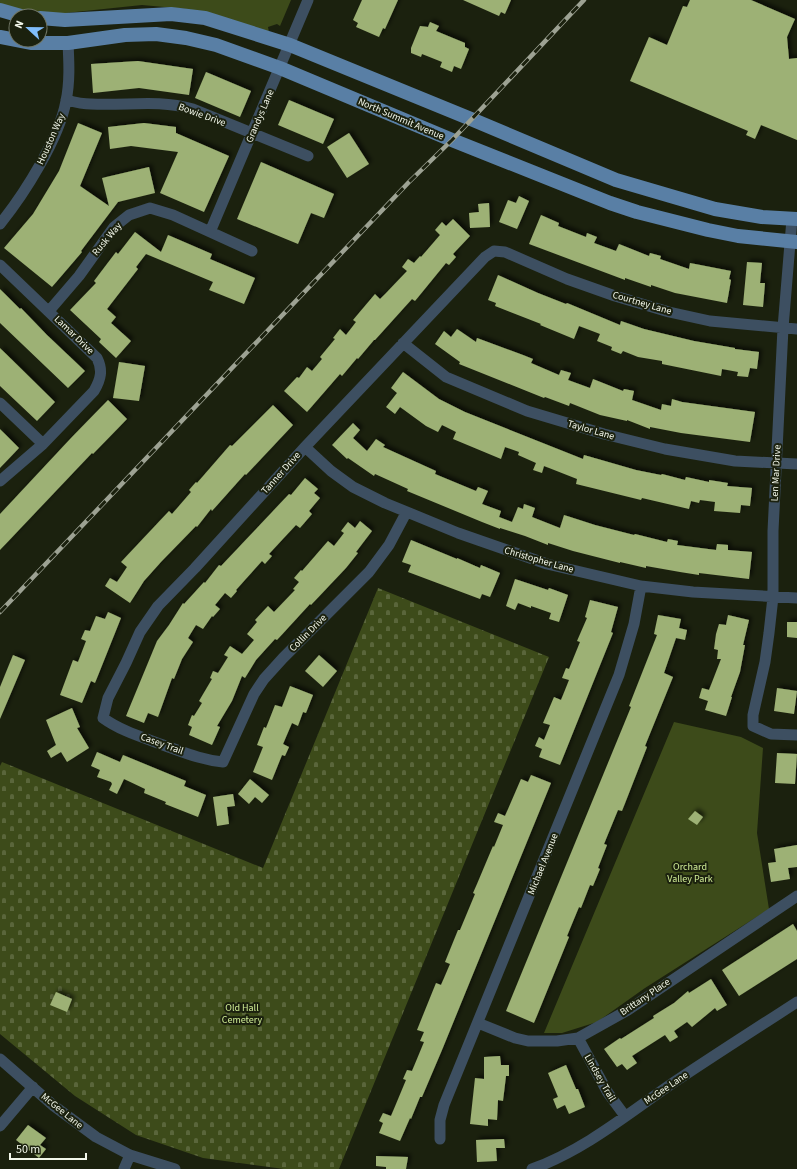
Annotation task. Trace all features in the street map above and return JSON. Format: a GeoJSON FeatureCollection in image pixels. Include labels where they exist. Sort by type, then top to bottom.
{"type":"FeatureCollection","features":[{"type":"Feature","properties":{"kind":"main road"},"geometry":{"type":"LineString","coordinates":[[48,19],[65,20],[171,14],[205,18],[290,45],[472,119],[616,180],[715,209],[762,217],[794,219]]}},
{"type":"Feature","properties":{"kind":"main road"},"geometry":{"type":"LineString","coordinates":[[65,20],[68,43]]}},
{"type":"Feature","properties":{"kind":"main road","name":"North Summit Avenue"},"geometry":{"type":"LineString","coordinates":[[0,37],[32,43],[68,43],[125,35],[156,34],[186,38],[216,45],[280,68],[452,140],[610,203],[637,212],[708,230],[738,236],[794,242]]}},
{"type":"Feature","properties":{"kind":"main road"},"geometry":{"type":"LineString","coordinates":[[610,203],[616,180]]}},
{"type":"Feature","properties":{"kind":"street","name":"Grandys Lane"},"geometry":{"type":"LineString","coordinates":[[210,232],[308,0]]}},
{"type":"Feature","properties":{"kind":"street","name":"Houston Way"},"geometry":{"type":"LineString","coordinates":[[0,224],[27,187],[48,150],[62,115],[66,100],[69,67],[68,43]]}},
{"type":"Feature","properties":{"kind":"street","name":"Bowie Drive"},"geometry":{"type":"LineString","coordinates":[[66,100],[89,104],[152,103],[177,105],[308,156]]}},
{"type":"Feature","properties":{"kind":"street","name":"Rusk Way"},"geometry":{"type":"LineString","coordinates":[[49,311],[78,276],[114,227],[129,215],[150,208],[173,215],[252,251]]}},
{"type":"Feature","properties":{"kind":"street","name":"Len Mar Drive"},"geometry":{"type":"LineString","coordinates":[[794,219],[794,242],[783,328],[773,531],[773,597],[765,662],[753,715],[753,726],[771,734],[797,735]]}},
{"type":"Feature","properties":{"kind":"street","name":"Courtney Lane"},"geometry":{"type":"LineString","coordinates":[[494,251],[505,252],[567,279],[615,296],[670,312],[710,321],[797,328]]}},
{"type":"Feature","properties":{"kind":"street","name":"Tanner Drive"},"geometry":{"type":"LineString","coordinates":[[103,718],[108,698],[140,632],[158,606],[403,343],[485,258],[494,251]]}},
{"type":"Feature","properties":{"kind":"street","name":"Lamar Drive"},"geometry":{"type":"LineString","coordinates":[[0,265],[97,358],[101,373],[99,382],[94,391],[43,444],[0,481]]}},
{"type":"Feature","properties":{"kind":"street","name":"Taylor Lane"},"geometry":{"type":"LineString","coordinates":[[403,343],[446,377],[527,411],[604,434],[665,449],[735,461],[797,464]]}},
{"type":"Feature","properties":{"kind":"street"},"geometry":{"type":"LineString","coordinates":[[0,403],[43,444]]}},
{"type":"Feature","properties":{"kind":"street","name":"Christopher Lane"},"geometry":{"type":"LineString","coordinates":[[305,447],[331,471],[353,487],[406,513],[458,534],[546,564],[641,586],[693,592],[797,598]]}},
{"type":"Feature","properties":{"kind":"street","name":"Collin Drive"},"geometry":{"type":"LineString","coordinates":[[223,762],[254,694],[264,679],[282,658],[369,572],[389,545],[406,513]]}},
{"type":"Feature","properties":{"kind":"street","name":"Michael Avenue"},"geometry":{"type":"LineString","coordinates":[[440,1140],[440,1120],[444,1105],[619,675],[634,624],[641,586]]}},
{"type":"Feature","properties":{"kind":"street","name":"Casey Trail"},"geometry":{"type":"LineString","coordinates":[[103,718],[117,728],[144,738],[207,760],[223,762]]}},
{"type":"Feature","properties":{"kind":"street","name":"Brittany Place"},"geometry":{"type":"LineString","coordinates":[[478,1023],[515,1038],[528,1041],[551,1041],[578,1038],[628,1010],[797,896]]}},
{"type":"Feature","properties":{"kind":"street","name":"McGee Lane"},"geometry":{"type":"LineString","coordinates":[[532,1169],[592,1140],[668,1086],[797,1002]]}},
{"type":"Feature","properties":{"kind":"street","name":"Lindsey Trail"},"geometry":{"type":"LineString","coordinates":[[578,1038],[608,1093],[624,1116]]}},
{"type":"Feature","properties":{"kind":"street","name":"McGee Lane"},"geometry":{"type":"LineString","coordinates":[[0,1059],[54,1106],[96,1137],[130,1155],[175,1169]]}},
{"type":"Feature","properties":{"kind":"street"},"geometry":{"type":"LineString","coordinates":[[0,1126],[33,1087]]}},
{"type":"Feature","properties":{"kind":"street"},"geometry":{"type":"LineString","coordinates":[[124,1169],[130,1155]]}},
{"type":"Feature","properties":{"kind":"green space"},"geometry":{"type":"Polygon","coordinates":[[[0,0],[291,0],[280,26],[277,24],[268,27],[269,32],[186,9],[142,5],[56,14],[48,13],[48,8],[8,8],[0,7],[0,0]]]}},
{"type":"Feature","properties":{"kind":"green space","name":"Old Hall Cemetery"},"geometry":{"type":"Polygon","coordinates":[[[378,588],[549,657],[339,1169],[284,1169],[203,1158],[136,1135],[75,1096],[0,1034],[0,766],[2,762],[263,868],[378,588]]]}},
{"type":"Feature","properties":{"kind":"green space","name":"Orchard Valley Park"},"geometry":{"type":"Polygon","coordinates":[[[674,722],[741,737],[763,748],[757,833],[769,909],[645,988],[597,1022],[562,1033],[544,1033],[674,722]]]}},
{"type":"Feature","properties":{"kind":"building"},"geometry":{"type":"Polygon","coordinates":[[[362,0],[398,0],[385,29],[383,28],[379,37],[356,27],[358,23],[353,20],[362,0]]]}},
{"type":"Feature","properties":{"kind":"building"},"geometry":{"type":"Polygon","coordinates":[[[463,0],[511,0],[505,14],[501,12],[499,16],[463,0]]]}},
{"type":"Feature","properties":{"kind":"building"},"geometry":{"type":"Polygon","coordinates":[[[690,0],[751,0],[795,19],[787,37],[789,59],[797,58],[797,140],[761,125],[755,139],[746,135],[748,131],[630,81],[649,37],[667,45],[683,6],[687,7],[690,0]]]}},
{"type":"Feature","properties":{"kind":"building"},"geometry":{"type":"Polygon","coordinates":[[[430,22],[439,26],[436,31],[465,43],[465,47],[469,49],[461,69],[454,66],[452,72],[440,67],[442,62],[422,54],[421,57],[411,53],[411,48],[420,26],[428,27],[430,22]]]}},
{"type":"Feature","properties":{"kind":"building"},"geometry":{"type":"Polygon","coordinates":[[[138,61],[193,69],[189,95],[139,88],[93,93],[91,64],[138,61]]]}},
{"type":"Feature","properties":{"kind":"building"},"geometry":{"type":"Polygon","coordinates":[[[206,72],[251,91],[240,117],[195,98],[206,72]]]}},
{"type":"Feature","properties":{"kind":"building"},"geometry":{"type":"Polygon","coordinates":[[[289,100],[334,119],[323,144],[278,125],[289,100]]]}},
{"type":"Feature","properties":{"kind":"building"},"geometry":{"type":"Polygon","coordinates":[[[78,123],[102,133],[80,186],[109,206],[102,178],[149,167],[155,193],[118,202],[81,251],[82,252],[52,287],[4,248],[33,214],[59,171],[78,123]]]}},
{"type":"Feature","properties":{"kind":"building"},"geometry":{"type":"Polygon","coordinates":[[[144,123],[176,127],[176,133],[229,156],[204,212],[160,193],[178,152],[131,146],[110,149],[108,127],[144,123]]]}},
{"type":"Feature","properties":{"kind":"building"},"geometry":{"type":"Polygon","coordinates":[[[349,133],[369,164],[347,178],[327,147],[349,133]]]}},
{"type":"Feature","properties":{"kind":"building"},"geometry":{"type":"Polygon","coordinates":[[[261,162],[334,194],[324,218],[311,213],[298,244],[237,219],[261,162]]]}},
{"type":"Feature","properties":{"kind":"building"},"geometry":{"type":"Polygon","coordinates":[[[519,196],[529,201],[517,229],[499,222],[508,200],[516,203],[519,196]]]}},
{"type":"Feature","properties":{"kind":"building"},"geometry":{"type":"Polygon","coordinates":[[[489,203],[490,227],[470,228],[469,213],[479,212],[478,204],[489,203]]]}},
{"type":"Feature","properties":{"kind":"building"},"geometry":{"type":"Polygon","coordinates":[[[541,215],[559,223],[558,226],[586,237],[587,233],[597,237],[594,243],[616,251],[619,244],[649,256],[650,253],[661,256],[660,259],[689,269],[690,263],[731,271],[727,303],[675,293],[625,278],[625,280],[529,244],[541,215]]]}},
{"type":"Feature","properties":{"kind":"building"},"geometry":{"type":"Polygon","coordinates":[[[453,219],[470,236],[453,254],[456,257],[449,265],[446,263],[415,301],[412,299],[342,376],[340,374],[307,412],[284,391],[297,377],[299,378],[307,367],[312,371],[322,359],[320,357],[335,339],[333,338],[340,329],[346,335],[356,322],[353,320],[375,294],[380,299],[407,271],[402,267],[408,259],[414,263],[420,256],[421,257],[440,235],[435,230],[442,222],[446,226],[453,219]]]}},
{"type":"Feature","properties":{"kind":"building"},"geometry":{"type":"Polygon","coordinates":[[[135,232],[161,252],[168,235],[212,254],[210,259],[255,278],[244,304],[209,290],[213,282],[146,254],[136,267],[138,269],[107,309],[116,317],[111,323],[131,341],[116,358],[99,342],[101,339],[70,310],[96,283],[94,281],[116,252],[118,254],[135,232]]]}},
{"type":"Feature","properties":{"kind":"building"},"geometry":{"type":"Polygon","coordinates":[[[747,262],[762,263],[760,283],[765,283],[763,307],[743,305],[747,262]]]}},
{"type":"Feature","properties":{"kind":"building"},"geometry":{"type":"Polygon","coordinates":[[[498,275],[538,293],[566,304],[567,303],[620,325],[621,321],[644,329],[694,341],[759,352],[757,369],[750,368],[748,377],[737,376],[738,372],[722,369],[721,376],[662,364],[662,361],[638,357],[623,351],[621,354],[611,350],[612,347],[597,341],[600,334],[579,326],[574,339],[495,306],[496,303],[488,300],[498,275]]]}},
{"type":"Feature","properties":{"kind":"building"},"geometry":{"type":"Polygon","coordinates":[[[0,289],[85,371],[68,388],[0,323],[0,289]]]}},
{"type":"Feature","properties":{"kind":"building"},"geometry":{"type":"Polygon","coordinates":[[[457,329],[476,342],[477,338],[523,355],[533,359],[531,363],[559,375],[561,370],[571,373],[568,380],[590,388],[593,379],[623,391],[624,389],[634,391],[632,400],[661,410],[662,404],[671,406],[672,399],[682,402],[755,412],[750,442],[681,433],[650,427],[650,429],[627,420],[600,415],[570,403],[569,406],[545,397],[544,398],[459,364],[460,362],[435,344],[444,331],[451,337],[457,329]]]}},
{"type":"Feature","properties":{"kind":"building"},"geometry":{"type":"Polygon","coordinates":[[[0,348],[55,402],[37,421],[0,386],[0,348]]]}},
{"type":"Feature","properties":{"kind":"building"},"geometry":{"type":"Polygon","coordinates":[[[119,362],[145,366],[139,401],[113,398],[119,362]]]}},
{"type":"Feature","properties":{"kind":"building"},"geometry":{"type":"Polygon","coordinates":[[[403,372],[439,399],[465,412],[583,459],[584,455],[636,470],[662,474],[685,480],[686,477],[709,482],[709,480],[728,483],[727,486],[752,488],[750,506],[741,505],[740,513],[714,511],[715,502],[700,500],[699,503],[691,501],[689,509],[642,498],[641,500],[576,484],[577,479],[544,466],[542,473],[533,470],[536,463],[518,455],[519,452],[505,447],[501,459],[453,439],[456,432],[442,425],[438,432],[426,426],[400,407],[395,414],[386,407],[397,393],[391,388],[403,372]]]}},
{"type":"Feature","properties":{"kind":"building"},"geometry":{"type":"Polygon","coordinates":[[[108,400],[127,419],[93,454],[92,453],[0,550],[0,514],[108,400]]]}},
{"type":"Feature","properties":{"kind":"building"},"geometry":{"type":"Polygon","coordinates":[[[273,405],[293,425],[246,475],[245,474],[212,511],[211,509],[197,527],[196,526],[161,562],[144,581],[130,603],[105,586],[110,578],[117,582],[127,567],[121,562],[169,511],[172,514],[191,492],[189,490],[230,445],[232,446],[273,405]]]}},
{"type":"Feature","properties":{"kind":"building"},"geometry":{"type":"Polygon","coordinates":[[[353,423],[360,430],[353,438],[367,451],[376,439],[385,445],[383,447],[436,471],[435,474],[476,491],[478,487],[488,491],[482,504],[501,511],[499,517],[512,522],[518,507],[523,509],[524,504],[535,508],[532,517],[560,528],[564,515],[634,535],[667,542],[668,539],[678,541],[677,545],[716,550],[717,544],[728,545],[728,550],[752,552],[749,579],[699,573],[699,575],[620,563],[548,543],[548,545],[482,522],[407,491],[408,489],[375,474],[374,476],[348,458],[347,459],[332,445],[353,423]]]}},
{"type":"Feature","properties":{"kind":"building"},"geometry":{"type":"Polygon","coordinates":[[[0,429],[19,448],[0,468],[0,429]]]}},
{"type":"Feature","properties":{"kind":"building"},"geometry":{"type":"Polygon","coordinates":[[[305,478],[318,489],[314,493],[320,498],[309,511],[312,514],[300,528],[296,525],[269,554],[272,556],[265,564],[262,561],[236,590],[237,591],[231,598],[225,593],[215,605],[220,609],[213,617],[212,616],[203,629],[196,625],[188,638],[193,642],[182,659],[174,679],[172,678],[158,717],[148,713],[144,723],[126,716],[157,641],[183,603],[184,604],[204,582],[205,583],[219,565],[221,566],[289,494],[291,495],[305,478]]]}},
{"type":"Feature","properties":{"kind":"building"},"geometry":{"type":"Polygon","coordinates":[[[360,521],[372,531],[356,552],[358,553],[311,605],[310,604],[277,640],[275,639],[256,660],[245,678],[242,676],[232,701],[217,726],[220,727],[212,745],[189,735],[192,727],[188,725],[192,715],[194,716],[202,703],[199,701],[212,679],[210,678],[213,671],[218,673],[228,657],[224,655],[230,646],[242,654],[254,640],[247,634],[257,622],[255,620],[268,606],[274,612],[295,590],[293,589],[299,582],[294,578],[328,541],[334,546],[344,533],[341,531],[348,522],[355,528],[360,521]]]}},
{"type":"Feature","properties":{"kind":"building"},"geometry":{"type":"Polygon","coordinates":[[[411,540],[480,568],[481,565],[500,573],[490,597],[482,594],[480,599],[408,572],[411,565],[402,562],[411,540]]]}},
{"type":"Feature","properties":{"kind":"building"},"geometry":{"type":"Polygon","coordinates":[[[515,579],[548,590],[549,588],[568,595],[559,622],[549,619],[551,613],[531,606],[531,608],[518,603],[515,610],[506,606],[515,579]]]}},
{"type":"Feature","properties":{"kind":"building"},"geometry":{"type":"Polygon","coordinates":[[[590,600],[618,607],[611,632],[613,633],[560,765],[539,757],[542,749],[535,746],[539,737],[544,740],[550,725],[543,723],[554,697],[561,700],[569,680],[562,678],[566,668],[569,669],[580,642],[577,641],[587,618],[585,617],[590,600]]]}},
{"type":"Feature","properties":{"kind":"building"},"geometry":{"type":"Polygon","coordinates":[[[108,612],[121,618],[95,683],[91,681],[82,703],[60,695],[73,660],[78,662],[86,641],[81,639],[85,630],[90,631],[96,616],[105,619],[108,612]]]}},
{"type":"Feature","properties":{"kind":"building"},"geometry":{"type":"Polygon","coordinates":[[[658,615],[681,619],[679,628],[687,630],[685,640],[676,638],[664,673],[673,677],[645,746],[647,747],[622,811],[618,810],[604,844],[607,845],[598,868],[600,869],[593,886],[590,885],[581,908],[579,907],[567,936],[569,937],[534,1023],[506,1011],[631,707],[629,706],[657,635],[654,634],[658,615]]]}},
{"type":"Feature","properties":{"kind":"building"},"geometry":{"type":"Polygon","coordinates":[[[728,615],[749,620],[743,645],[745,645],[740,672],[726,716],[705,710],[708,701],[699,698],[702,688],[709,690],[721,659],[717,659],[718,650],[714,649],[716,634],[719,624],[726,625],[728,615]]]}},
{"type":"Feature","properties":{"kind":"building"},"geometry":{"type":"Polygon","coordinates":[[[787,622],[797,622],[797,638],[787,637],[787,622]]]}},
{"type":"Feature","properties":{"kind":"building"},"geometry":{"type":"Polygon","coordinates":[[[13,655],[25,660],[0,719],[0,687],[13,655]]]}},
{"type":"Feature","properties":{"kind":"building"},"geometry":{"type":"Polygon","coordinates":[[[319,655],[337,671],[323,687],[305,671],[319,655]]]}},
{"type":"Feature","properties":{"kind":"building"},"geometry":{"type":"Polygon","coordinates":[[[290,686],[313,695],[306,713],[303,712],[298,726],[292,723],[283,744],[289,747],[285,756],[282,755],[272,780],[253,772],[263,747],[257,745],[264,727],[266,728],[275,705],[282,707],[290,686]]]}},
{"type":"Feature","properties":{"kind":"building"},"geometry":{"type":"Polygon","coordinates":[[[777,688],[797,691],[794,714],[774,711],[777,688]]]}},
{"type":"Feature","properties":{"kind":"building"},"geometry":{"type":"Polygon","coordinates":[[[72,708],[80,727],[77,728],[89,748],[67,762],[61,752],[51,758],[47,751],[56,745],[46,720],[72,708]]]}},
{"type":"Feature","properties":{"kind":"building"},"geometry":{"type":"Polygon","coordinates":[[[97,752],[120,762],[123,755],[186,781],[184,786],[206,795],[198,817],[165,804],[166,802],[144,793],[145,789],[124,779],[117,794],[109,790],[112,784],[111,782],[97,777],[100,770],[91,766],[97,752]]]}},
{"type":"Feature","properties":{"kind":"building"},"geometry":{"type":"Polygon","coordinates":[[[777,753],[797,754],[795,784],[775,783],[777,753]]]}},
{"type":"Feature","properties":{"kind":"building"},"geometry":{"type":"Polygon","coordinates":[[[531,775],[551,783],[442,1050],[422,1097],[420,1097],[400,1141],[379,1133],[383,1123],[379,1121],[383,1113],[391,1116],[406,1080],[403,1079],[407,1070],[412,1071],[424,1042],[420,1041],[424,1032],[417,1030],[436,983],[441,985],[450,964],[445,962],[458,930],[460,930],[475,894],[473,893],[503,825],[494,822],[498,813],[505,816],[521,779],[528,782],[531,775]]]}},
{"type":"Feature","properties":{"kind":"building"},"geometry":{"type":"Polygon","coordinates":[[[250,779],[269,795],[262,803],[255,797],[249,804],[238,794],[250,779]]]}},
{"type":"Feature","properties":{"kind":"building"},"geometry":{"type":"Polygon","coordinates":[[[233,794],[235,806],[227,807],[229,824],[217,826],[213,797],[233,794]]]}},
{"type":"Feature","properties":{"kind":"building"},"geometry":{"type":"Polygon","coordinates":[[[695,811],[703,817],[697,825],[688,819],[695,811]]]}},
{"type":"Feature","properties":{"kind":"building"},"geometry":{"type":"Polygon","coordinates":[[[797,845],[797,867],[788,868],[790,879],[771,882],[768,863],[776,862],[774,849],[797,845]]]}},
{"type":"Feature","properties":{"kind":"building"},"geometry":{"type":"Polygon","coordinates":[[[793,924],[797,931],[797,959],[739,996],[722,970],[793,924]]]}},
{"type":"Feature","properties":{"kind":"building"},"geometry":{"type":"Polygon","coordinates":[[[711,979],[727,1005],[717,1011],[715,1008],[692,1027],[687,1022],[674,1031],[678,1037],[670,1042],[665,1035],[632,1056],[637,1063],[627,1070],[622,1064],[617,1067],[604,1049],[654,1018],[653,1016],[674,1003],[688,991],[689,993],[711,979]]]}},
{"type":"Feature","properties":{"kind":"building"},"geometry":{"type":"Polygon","coordinates":[[[56,992],[72,999],[67,1012],[50,1005],[56,992]]]}},
{"type":"Feature","properties":{"kind":"building"},"geometry":{"type":"Polygon","coordinates":[[[500,1056],[501,1065],[509,1065],[509,1076],[506,1076],[503,1101],[498,1100],[497,1120],[488,1119],[488,1126],[470,1124],[475,1078],[484,1079],[484,1057],[500,1056]]]}},
{"type":"Feature","properties":{"kind":"building"},"geometry":{"type":"Polygon","coordinates":[[[566,1065],[585,1107],[569,1114],[565,1105],[557,1109],[553,1099],[558,1097],[548,1073],[566,1065]]]}},
{"type":"Feature","properties":{"kind":"building"},"geometry":{"type":"Polygon","coordinates":[[[28,1125],[46,1138],[40,1145],[46,1149],[39,1158],[16,1140],[28,1125]]]}},
{"type":"Feature","properties":{"kind":"building"},"geometry":{"type":"Polygon","coordinates":[[[504,1139],[505,1148],[496,1148],[497,1161],[477,1162],[476,1140],[504,1139]]]}},
{"type":"Feature","properties":{"kind":"building"},"geometry":{"type":"Polygon","coordinates":[[[376,1156],[408,1157],[406,1169],[386,1169],[386,1167],[376,1166],[376,1156]]]}},
{"type":"Feature","properties":{"kind":"railway"},"geometry":{"type":"LineString","coordinates":[[0,612],[584,0]]}}]}
